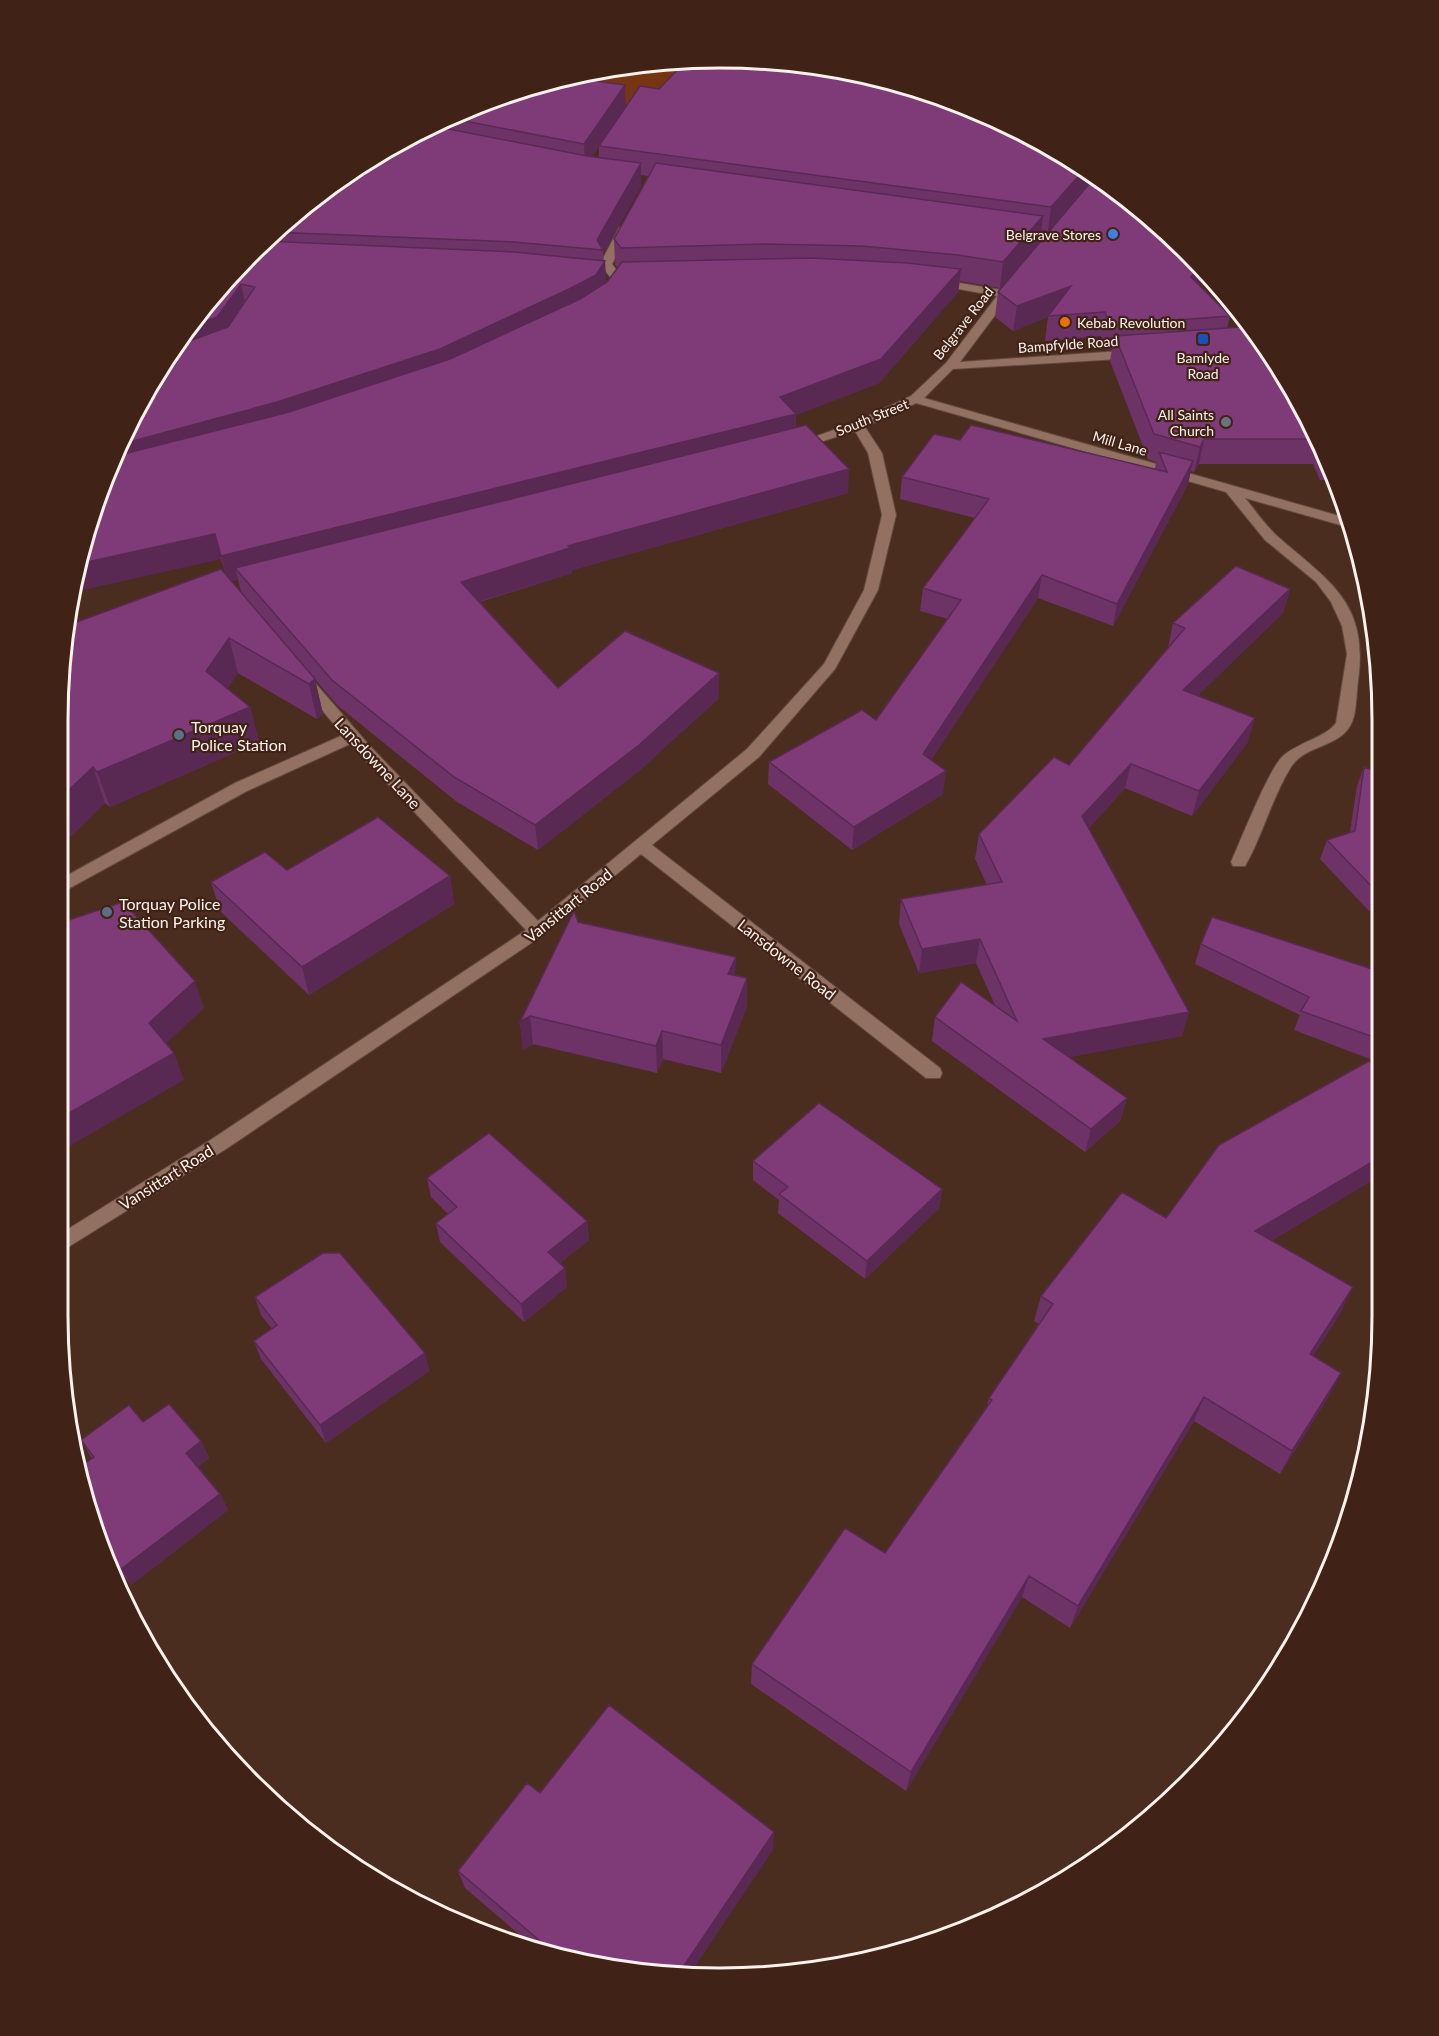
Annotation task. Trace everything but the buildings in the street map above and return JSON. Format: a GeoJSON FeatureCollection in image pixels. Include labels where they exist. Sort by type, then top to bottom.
{"type":"FeatureCollection","features":[{"type":"Feature","properties":{"kind":"street"},"geometry":{"type":"LineString","coordinates":[[623,280],[606,264],[629,222]]}},
{"type":"Feature","properties":{"kind":"street"},"geometry":{"type":"LineString","coordinates":[[596,278],[623,280]]}},
{"type":"Feature","properties":{"kind":"street","name":"Belgrave Road"},"geometry":{"type":"LineString","coordinates":[[915,399],[950,366],[1018,278]]}},
{"type":"Feature","properties":{"kind":"street"},"geometry":{"type":"LineString","coordinates":[[608,295],[623,280]]}},
{"type":"Feature","properties":{"kind":"street"},"geometry":{"type":"LineString","coordinates":[[922,282],[945,283],[1004,294]]}},
{"type":"Feature","properties":{"kind":"street","name":"Bampfylde Road"},"geometry":{"type":"LineString","coordinates":[[950,366],[1152,353]]}},
{"type":"Feature","properties":{"kind":"street","name":"South Street"},"geometry":{"type":"LineString","coordinates":[[784,449],[858,426],[915,399]]}},
{"type":"Feature","properties":{"kind":"street","name":"Mill Lane"},"geometry":{"type":"LineString","coordinates":[[915,399],[1340,521]]}},
{"type":"Feature","properties":{"kind":"street","name":"Vansittart Road"},"geometry":{"type":"LineString","coordinates":[[68,1239],[219,1144],[537,931],[753,753],[830,666],[871,590],[889,515],[875,453],[858,426]]}},
{"type":"Feature","properties":{"kind":"street"},"geometry":{"type":"LineString","coordinates":[[1232,491],[1270,537],[1321,579],[1338,601],[1349,626],[1354,654],[1344,723],[1337,733],[1300,748],[1285,763],[1239,862]]}},
{"type":"Feature","properties":{"kind":"street","name":"Lansdowne Lane"},"geometry":{"type":"LineString","coordinates":[[290,663],[358,743],[537,931]]}},
{"type":"Feature","properties":{"kind":"street"},"geometry":{"type":"LineString","coordinates":[[68,883],[241,787],[301,758],[358,743]]}},
{"type":"Feature","properties":{"kind":"street","name":"Lansdowne Road"},"geometry":{"type":"LineString","coordinates":[[641,845],[933,1073]]}},
{"type":"Feature","properties":{"kind":"shaded area"},"geometry":{"type":"Polygon","coordinates":[[[677,69],[762,69],[805,73],[859,83],[645,108],[545,92],[592,80],[677,69]]]}},
{"type":"Feature","properties":{"kind":"place","name":"Belgrave Stores"},"geometry":{"type":"Point","coordinates":[1113,234]}},
{"type":"Feature","properties":{"kind":"place","name":"Kebab Revolution"},"geometry":{"type":"Point","coordinates":[1065,322]}},
{"type":"Feature","properties":{"kind":"place","name":"Bamlyde Road"},"geometry":{"type":"Point","coordinates":[1203,339]}},
{"type":"Feature","properties":{"kind":"place","name":"All Saints Church"},"geometry":{"type":"Point","coordinates":[1226,422]}},
{"type":"Feature","properties":{"kind":"place","name":"Torquay Police Station"},"geometry":{"type":"Point","coordinates":[179,735]}},
{"type":"Feature","properties":{"kind":"place","name":"Torquay Police Station Parking"},"geometry":{"type":"Point","coordinates":[107,912]}}]}
